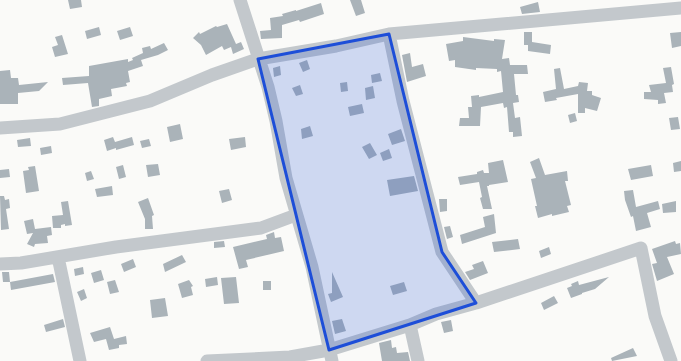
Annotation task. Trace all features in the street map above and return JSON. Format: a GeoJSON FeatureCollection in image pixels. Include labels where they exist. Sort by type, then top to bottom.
{"type":"FeatureCollection","features":[{"type":"Feature","properties":{"kind":"street"},"geometry":{"type":"LineString","coordinates":[[240,0],[268,87],[276,121],[284,172],[312,267],[331,356]]}},
{"type":"Feature","properties":{"kind":"street"},"geometry":{"type":"LineString","coordinates":[[0,128],[60,124],[150,101],[212,75],[258,59],[336,46],[389,34],[681,8]]}},
{"type":"Feature","properties":{"kind":"street"},"geometry":{"type":"LineString","coordinates":[[389,34],[403,101],[442,252],[476,303]]}},
{"type":"Feature","properties":{"kind":"street"},"geometry":{"type":"LineString","coordinates":[[0,264],[21,263],[116,247],[261,228],[296,215]]}},
{"type":"Feature","properties":{"kind":"street"},"geometry":{"type":"LineString","coordinates":[[207,361],[331,356],[436,314],[476,303],[641,248],[655,316],[671,361]]}},
{"type":"Feature","properties":{"kind":"street"},"geometry":{"type":"LineString","coordinates":[[58,257],[80,361]]}},
{"type":"Feature","properties":{"kind":"street"},"geometry":{"type":"LineString","coordinates":[[410,325],[418,361]]}},
{"type":"Feature","properties":{"kind":"highlighted area"},"geometry":{"type":"Polygon","coordinates":[[[389,34],[442,252],[476,303],[329,350],[258,59],[389,34]]]}},
{"type":"Feature","properties":{"kind":"building"},"geometry":{"type":"Polygon","coordinates":[[[68,0],[81,0],[82,7],[70,9],[68,0]]]}},
{"type":"Feature","properties":{"kind":"building"},"geometry":{"type":"Polygon","coordinates":[[[350,0],[361,0],[365,13],[356,16],[350,0]]]}},
{"type":"Feature","properties":{"kind":"building"},"geometry":{"type":"Polygon","coordinates":[[[538,2],[540,12],[522,14],[520,7],[538,2]]]}},
{"type":"Feature","properties":{"kind":"building"},"geometry":{"type":"Polygon","coordinates":[[[321,3],[324,14],[300,22],[299,20],[282,25],[282,38],[261,39],[260,31],[271,30],[270,18],[283,16],[282,14],[321,3]]]}},
{"type":"Feature","properties":{"kind":"building"},"geometry":{"type":"Polygon","coordinates":[[[227,24],[236,44],[241,42],[244,49],[233,54],[231,47],[224,50],[222,46],[206,55],[201,45],[193,38],[199,32],[200,34],[216,26],[227,24]]]}},
{"type":"Feature","properties":{"kind":"building"},"geometry":{"type":"Polygon","coordinates":[[[99,27],[101,35],[87,39],[85,31],[99,27]]]}},
{"type":"Feature","properties":{"kind":"building"},"geometry":{"type":"Polygon","coordinates":[[[130,27],[133,36],[120,40],[117,31],[130,27]]]}},
{"type":"Feature","properties":{"kind":"building"},"geometry":{"type":"Polygon","coordinates":[[[524,32],[532,32],[532,42],[551,45],[550,54],[528,51],[528,45],[524,45],[524,32]]]}},
{"type":"Feature","properties":{"kind":"building"},"geometry":{"type":"Polygon","coordinates":[[[681,32],[681,46],[672,48],[670,33],[681,32]]]}},
{"type":"Feature","properties":{"kind":"building"},"geometry":{"type":"Polygon","coordinates":[[[62,35],[68,54],[55,57],[52,47],[58,45],[55,37],[62,35]]]}},
{"type":"Feature","properties":{"kind":"building"},"geometry":{"type":"Polygon","coordinates":[[[463,37],[494,41],[494,39],[505,40],[502,59],[509,58],[510,65],[527,65],[528,74],[514,74],[516,95],[518,95],[519,102],[513,103],[515,118],[520,117],[522,136],[513,137],[513,132],[509,132],[507,107],[504,108],[503,103],[481,107],[480,126],[459,126],[460,118],[469,118],[468,107],[472,107],[471,96],[479,95],[479,97],[503,92],[501,71],[497,72],[497,69],[476,68],[476,70],[455,67],[455,60],[449,61],[446,44],[463,41],[463,37]]]}},
{"type":"Feature","properties":{"kind":"building"},"geometry":{"type":"Polygon","coordinates":[[[164,43],[168,50],[158,55],[141,60],[143,66],[128,71],[130,82],[126,83],[127,86],[111,89],[112,96],[99,99],[99,106],[92,107],[88,83],[63,85],[62,78],[89,76],[89,66],[128,59],[128,62],[133,60],[132,58],[143,53],[142,48],[150,46],[151,49],[164,43]]]}},
{"type":"Feature","properties":{"kind":"building"},"geometry":{"type":"Polygon","coordinates":[[[410,53],[412,67],[423,64],[426,76],[407,82],[402,55],[410,53]]]}},
{"type":"Feature","properties":{"kind":"building"},"geometry":{"type":"Polygon","coordinates":[[[307,60],[310,69],[303,72],[299,63],[307,60]]]}},
{"type":"Feature","properties":{"kind":"building"},"geometry":{"type":"Polygon","coordinates":[[[280,66],[281,75],[274,77],[273,68],[280,66]]]}},
{"type":"Feature","properties":{"kind":"building"},"geometry":{"type":"Polygon","coordinates":[[[671,67],[674,84],[672,85],[673,92],[664,93],[666,103],[658,104],[658,100],[644,99],[644,92],[651,92],[649,85],[666,83],[663,68],[671,67]]]}},
{"type":"Feature","properties":{"kind":"building"},"geometry":{"type":"Polygon","coordinates":[[[560,68],[564,89],[578,86],[579,82],[588,83],[587,91],[592,91],[592,95],[601,98],[597,111],[585,108],[585,113],[578,113],[578,94],[556,98],[557,100],[545,102],[543,92],[556,89],[554,69],[560,68]]]}},
{"type":"Feature","properties":{"kind":"building"},"geometry":{"type":"Polygon","coordinates":[[[10,70],[11,78],[18,78],[19,85],[48,82],[39,91],[18,93],[18,104],[0,104],[0,71],[10,70]]]}},
{"type":"Feature","properties":{"kind":"building"},"geometry":{"type":"Polygon","coordinates":[[[380,73],[382,81],[372,83],[371,75],[380,73]]]}},
{"type":"Feature","properties":{"kind":"building"},"geometry":{"type":"Polygon","coordinates":[[[347,82],[348,91],[341,92],[340,83],[347,82]]]}},
{"type":"Feature","properties":{"kind":"building"},"geometry":{"type":"Polygon","coordinates":[[[300,85],[303,94],[296,96],[292,88],[300,85]]]}},
{"type":"Feature","properties":{"kind":"building"},"geometry":{"type":"Polygon","coordinates":[[[373,86],[375,98],[366,100],[365,88],[373,86]]]}},
{"type":"Feature","properties":{"kind":"building"},"geometry":{"type":"Polygon","coordinates":[[[362,104],[364,113],[350,116],[348,107],[362,104]]]}},
{"type":"Feature","properties":{"kind":"building"},"geometry":{"type":"Polygon","coordinates":[[[575,113],[577,121],[570,123],[568,115],[575,113]]]}},
{"type":"Feature","properties":{"kind":"building"},"geometry":{"type":"Polygon","coordinates":[[[678,117],[680,129],[671,130],[669,118],[678,117]]]}},
{"type":"Feature","properties":{"kind":"building"},"geometry":{"type":"Polygon","coordinates":[[[180,124],[183,139],[170,142],[167,127],[180,124]]]}},
{"type":"Feature","properties":{"kind":"building"},"geometry":{"type":"Polygon","coordinates":[[[310,126],[313,136],[302,139],[301,129],[310,126]]]}},
{"type":"Feature","properties":{"kind":"building"},"geometry":{"type":"Polygon","coordinates":[[[401,129],[405,141],[392,145],[388,134],[401,129]]]}},
{"type":"Feature","properties":{"kind":"building"},"geometry":{"type":"Polygon","coordinates":[[[113,137],[115,142],[132,137],[134,145],[107,151],[104,140],[113,137]]]}},
{"type":"Feature","properties":{"kind":"building"},"geometry":{"type":"Polygon","coordinates":[[[245,137],[246,147],[231,150],[229,139],[245,137]]]}},
{"type":"Feature","properties":{"kind":"building"},"geometry":{"type":"Polygon","coordinates":[[[30,138],[31,146],[18,147],[17,140],[30,138]]]}},
{"type":"Feature","properties":{"kind":"building"},"geometry":{"type":"Polygon","coordinates":[[[149,139],[151,146],[142,148],[140,141],[149,139]]]}},
{"type":"Feature","properties":{"kind":"building"},"geometry":{"type":"Polygon","coordinates":[[[370,143],[377,155],[369,159],[362,147],[370,143]]]}},
{"type":"Feature","properties":{"kind":"building"},"geometry":{"type":"Polygon","coordinates":[[[51,146],[52,153],[41,155],[40,148],[51,146]]]}},
{"type":"Feature","properties":{"kind":"building"},"geometry":{"type":"Polygon","coordinates":[[[389,149],[392,158],[383,161],[380,153],[389,149]]]}},
{"type":"Feature","properties":{"kind":"building"},"geometry":{"type":"Polygon","coordinates":[[[539,158],[545,175],[567,171],[568,181],[565,181],[571,205],[567,206],[569,212],[552,216],[552,214],[538,218],[531,179],[536,178],[530,162],[539,158]]]}},
{"type":"Feature","properties":{"kind":"building"},"geometry":{"type":"Polygon","coordinates":[[[503,160],[508,182],[487,186],[492,209],[483,209],[480,198],[482,197],[479,182],[460,185],[458,177],[477,174],[477,172],[483,170],[484,173],[489,173],[488,163],[503,160]]]}},
{"type":"Feature","properties":{"kind":"building"},"geometry":{"type":"Polygon","coordinates":[[[681,161],[681,171],[674,172],[673,163],[681,161]]]}},
{"type":"Feature","properties":{"kind":"building"},"geometry":{"type":"Polygon","coordinates":[[[158,164],[160,175],[148,177],[146,165],[158,164]]]}},
{"type":"Feature","properties":{"kind":"building"},"geometry":{"type":"Polygon","coordinates":[[[123,165],[126,177],[119,179],[116,167],[123,165]]]}},
{"type":"Feature","properties":{"kind":"building"},"geometry":{"type":"Polygon","coordinates":[[[651,165],[653,176],[631,180],[628,169],[651,165]]]}},
{"type":"Feature","properties":{"kind":"building"},"geometry":{"type":"Polygon","coordinates":[[[35,166],[39,191],[26,193],[23,171],[29,170],[28,167],[35,166]]]}},
{"type":"Feature","properties":{"kind":"building"},"geometry":{"type":"Polygon","coordinates":[[[9,169],[10,177],[0,178],[0,170],[9,169]]]}},
{"type":"Feature","properties":{"kind":"building"},"geometry":{"type":"Polygon","coordinates":[[[91,171],[94,179],[87,181],[85,173],[91,171]]]}},
{"type":"Feature","properties":{"kind":"building"},"geometry":{"type":"Polygon","coordinates":[[[414,176],[418,191],[390,196],[387,180],[414,176]]]}},
{"type":"Feature","properties":{"kind":"building"},"geometry":{"type":"Polygon","coordinates":[[[112,186],[113,195],[97,197],[95,189],[112,186]]]}},
{"type":"Feature","properties":{"kind":"building"},"geometry":{"type":"Polygon","coordinates":[[[229,189],[232,200],[222,203],[219,191],[229,189]]]}},
{"type":"Feature","properties":{"kind":"building"},"geometry":{"type":"Polygon","coordinates":[[[633,190],[636,207],[658,201],[660,209],[647,213],[651,227],[636,231],[633,216],[631,217],[625,200],[624,191],[633,190]]]}},
{"type":"Feature","properties":{"kind":"building"},"geometry":{"type":"Polygon","coordinates":[[[0,196],[4,196],[5,200],[9,199],[10,208],[6,209],[9,229],[1,230],[0,196]]]}},
{"type":"Feature","properties":{"kind":"building"},"geometry":{"type":"Polygon","coordinates":[[[148,198],[154,215],[152,216],[153,229],[145,229],[145,219],[138,202],[148,198]]]}},
{"type":"Feature","properties":{"kind":"building"},"geometry":{"type":"Polygon","coordinates":[[[439,199],[447,199],[447,211],[440,212],[439,199]]]}},
{"type":"Feature","properties":{"kind":"building"},"geometry":{"type":"Polygon","coordinates":[[[68,201],[72,225],[65,226],[65,224],[61,225],[61,228],[53,228],[52,216],[63,215],[61,202],[68,201]]]}},
{"type":"Feature","properties":{"kind":"building"},"geometry":{"type":"Polygon","coordinates":[[[676,201],[676,212],[663,213],[662,204],[676,201]]]}},
{"type":"Feature","properties":{"kind":"building"},"geometry":{"type":"Polygon","coordinates":[[[494,214],[496,233],[462,244],[460,235],[485,227],[483,217],[494,214]]]}},
{"type":"Feature","properties":{"kind":"building"},"geometry":{"type":"Polygon","coordinates":[[[33,219],[35,229],[51,227],[52,235],[47,236],[48,243],[35,244],[34,247],[27,244],[33,233],[27,234],[24,221],[33,219]]]}},
{"type":"Feature","properties":{"kind":"building"},"geometry":{"type":"Polygon","coordinates":[[[450,226],[453,237],[447,239],[444,227],[450,226]]]}},
{"type":"Feature","properties":{"kind":"building"},"geometry":{"type":"Polygon","coordinates":[[[274,232],[275,238],[281,237],[284,251],[246,260],[248,267],[239,269],[233,247],[267,239],[266,235],[274,232]]]}},
{"type":"Feature","properties":{"kind":"building"},"geometry":{"type":"Polygon","coordinates":[[[518,239],[520,249],[494,252],[492,242],[518,239]]]}},
{"type":"Feature","properties":{"kind":"building"},"geometry":{"type":"Polygon","coordinates":[[[224,241],[225,247],[214,248],[214,242],[224,241]]]}},
{"type":"Feature","properties":{"kind":"building"},"geometry":{"type":"Polygon","coordinates":[[[675,241],[676,244],[680,243],[681,254],[667,257],[674,274],[657,281],[652,264],[657,263],[652,249],[675,241]]]}},
{"type":"Feature","properties":{"kind":"building"},"geometry":{"type":"Polygon","coordinates":[[[549,247],[551,254],[541,258],[539,251],[549,247]]]}},
{"type":"Feature","properties":{"kind":"building"},"geometry":{"type":"Polygon","coordinates":[[[182,255],[186,262],[165,272],[163,264],[182,255]]]}},
{"type":"Feature","properties":{"kind":"building"},"geometry":{"type":"Polygon","coordinates":[[[133,259],[136,267],[124,272],[121,264],[133,259]]]}},
{"type":"Feature","properties":{"kind":"building"},"geometry":{"type":"Polygon","coordinates":[[[483,261],[488,273],[470,280],[465,272],[474,269],[472,265],[483,261]]]}},
{"type":"Feature","properties":{"kind":"building"},"geometry":{"type":"Polygon","coordinates":[[[83,267],[84,274],[75,276],[74,269],[83,267]]]}},
{"type":"Feature","properties":{"kind":"building"},"geometry":{"type":"Polygon","coordinates":[[[101,270],[104,280],[94,283],[91,273],[101,270]]]}},
{"type":"Feature","properties":{"kind":"building"},"geometry":{"type":"Polygon","coordinates":[[[2,272],[9,272],[10,282],[3,282],[2,272]]]}},
{"type":"Feature","properties":{"kind":"building"},"geometry":{"type":"Polygon","coordinates":[[[332,272],[343,297],[331,302],[328,294],[332,293],[332,272]]]}},
{"type":"Feature","properties":{"kind":"building"},"geometry":{"type":"Polygon","coordinates":[[[53,274],[55,282],[11,290],[10,282],[53,274]]]}},
{"type":"Feature","properties":{"kind":"building"},"geometry":{"type":"Polygon","coordinates":[[[217,277],[218,285],[206,287],[205,279],[217,277]]]}},
{"type":"Feature","properties":{"kind":"building"},"geometry":{"type":"Polygon","coordinates":[[[236,277],[239,303],[224,304],[221,278],[236,277]]]}},
{"type":"Feature","properties":{"kind":"building"},"geometry":{"type":"Polygon","coordinates":[[[609,277],[595,289],[571,298],[567,288],[572,286],[571,284],[578,281],[579,285],[609,277]]]}},
{"type":"Feature","properties":{"kind":"building"},"geometry":{"type":"Polygon","coordinates":[[[115,280],[119,292],[110,294],[107,282],[115,280]]]}},
{"type":"Feature","properties":{"kind":"building"},"geometry":{"type":"Polygon","coordinates":[[[189,280],[193,286],[191,287],[193,295],[182,298],[178,284],[189,280]]]}},
{"type":"Feature","properties":{"kind":"building"},"geometry":{"type":"Polygon","coordinates":[[[263,281],[271,281],[271,290],[263,290],[263,281]]]}},
{"type":"Feature","properties":{"kind":"building"},"geometry":{"type":"Polygon","coordinates":[[[404,282],[407,291],[393,295],[390,286],[404,282]]]}},
{"type":"Feature","properties":{"kind":"building"},"geometry":{"type":"Polygon","coordinates":[[[84,289],[87,298],[81,301],[77,292],[84,289]]]}},
{"type":"Feature","properties":{"kind":"building"},"geometry":{"type":"Polygon","coordinates":[[[554,296],[558,303],[544,310],[541,303],[554,296]]]}},
{"type":"Feature","properties":{"kind":"building"},"geometry":{"type":"Polygon","coordinates":[[[165,298],[168,316],[152,318],[150,300],[165,298]]]}},
{"type":"Feature","properties":{"kind":"building"},"geometry":{"type":"Polygon","coordinates":[[[63,319],[65,327],[46,332],[44,325],[63,319]]]}},
{"type":"Feature","properties":{"kind":"building"},"geometry":{"type":"Polygon","coordinates":[[[342,319],[346,331],[335,334],[332,321],[342,319]]]}},
{"type":"Feature","properties":{"kind":"building"},"geometry":{"type":"Polygon","coordinates":[[[451,320],[453,331],[444,333],[441,322],[451,320]]]}},
{"type":"Feature","properties":{"kind":"building"},"geometry":{"type":"Polygon","coordinates":[[[110,327],[114,339],[126,336],[127,344],[119,345],[119,348],[109,350],[106,339],[94,342],[90,333],[110,327]]]}},
{"type":"Feature","properties":{"kind":"building"},"geometry":{"type":"Polygon","coordinates":[[[391,340],[392,348],[396,347],[397,353],[408,352],[410,361],[382,361],[379,343],[391,340]]]}},
{"type":"Feature","properties":{"kind":"building"},"geometry":{"type":"Polygon","coordinates":[[[633,348],[637,356],[612,361],[611,358],[633,348]]]}}]}
